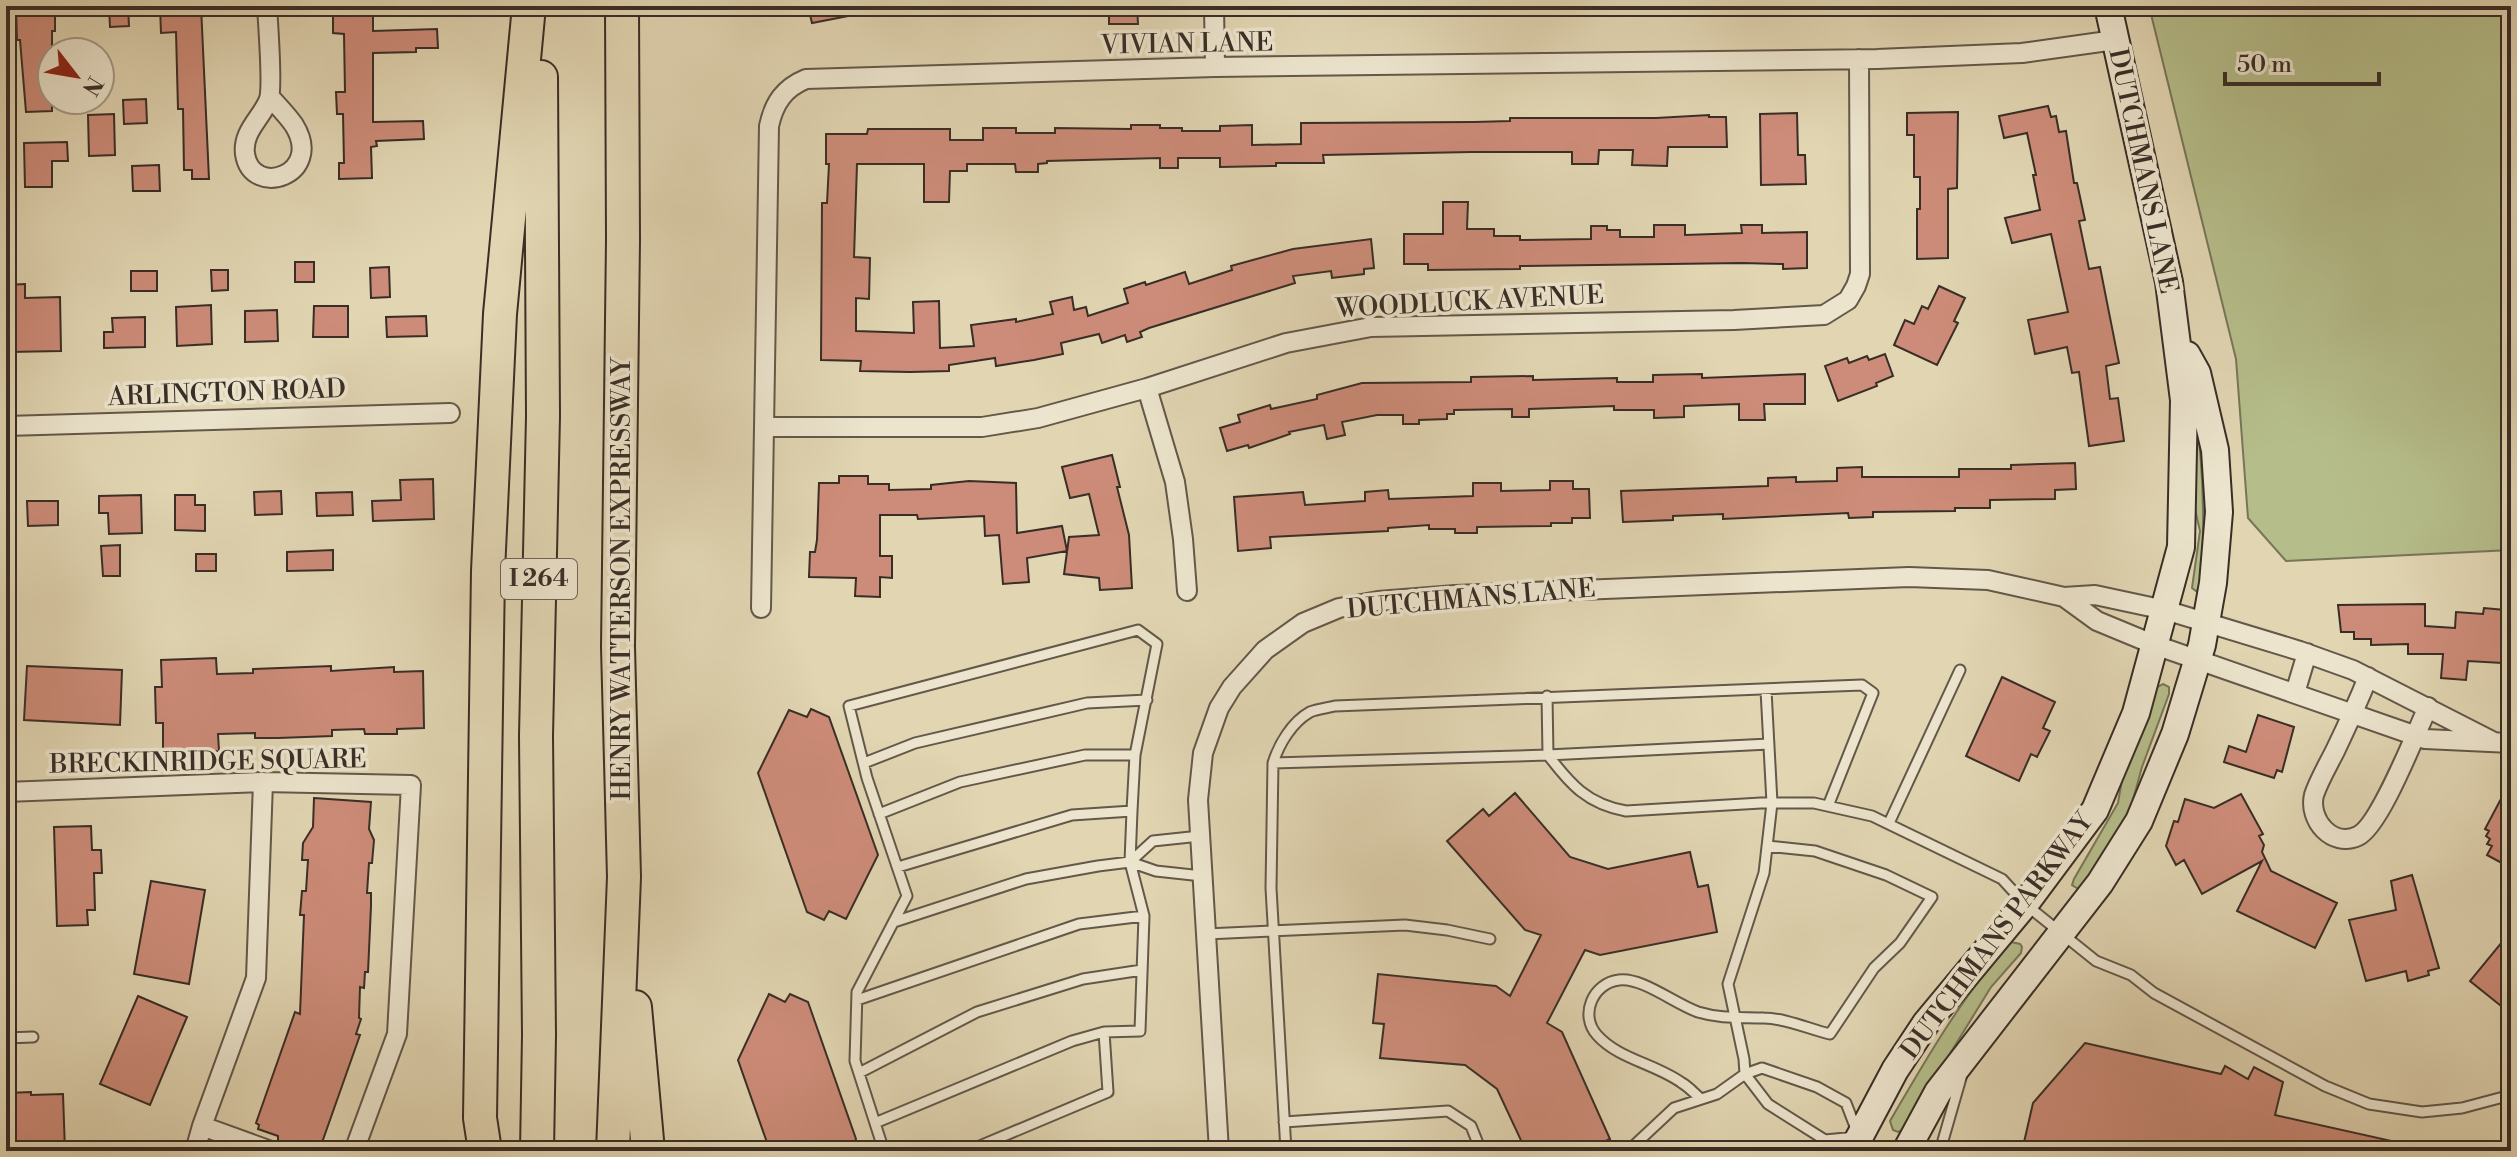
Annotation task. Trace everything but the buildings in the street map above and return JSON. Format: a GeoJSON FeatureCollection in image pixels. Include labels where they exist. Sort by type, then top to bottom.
{"type":"FeatureCollection","features":[{"type":"Feature","properties":{"kind":"highway"},"geometry":{"type":"LineString","coordinates":[[485,1151],[480,1118],[488,571],[500,314],[529,6]]}},
{"type":"Feature","properties":{"kind":"highway","name":"I 264"},"geometry":{"type":"LineString","coordinates":[[537,1151],[536,736],[543,416],[540,6]]}},
{"type":"Feature","properties":{"kind":"highway","name":"HENRY WATTERSON EXPRESSWAY"},"geometry":{"type":"LineString","coordinates":[[613,1151],[624,877],[618,647],[623,240],[622,6]]}},
{"type":"Feature","properties":{"kind":"highway"},"geometry":{"type":"LineString","coordinates":[[624,877],[648,1151]]}},
{"type":"Feature","properties":{"kind":"highway"},"geometry":{"type":"LineString","coordinates":[[469,1151],[480,1118]]}},
{"type":"Feature","properties":{"kind":"main road","name":"DUTCHMANS LANE"},"geometry":{"type":"LineString","coordinates":[[2108,6],[2169,282],[2176,337]]}},
{"type":"Feature","properties":{"kind":"main road","name":"DUTCHMANS PARKWAY"},"geometry":{"type":"LineString","coordinates":[[1861,1146],[1895,1070],[1926,1023],[2025,904],[2095,810],[2136,713],[2181,547],[2184,400],[2176,337]]}},
{"type":"Feature","properties":{"kind":"main road","name":"DUTCHMANS PARKWAY"},"geometry":{"type":"LineString","coordinates":[[1906,1151],[1938,1092],[2100,883],[2139,821],[2175,734],[2206,622],[2218,548],[2219,512],[2215,450],[2197,373],[2176,337]]}},
{"type":"Feature","properties":{"kind":"street"},"geometry":{"type":"LineString","coordinates":[[267,6],[270,97]]}},
{"type":"Feature","properties":{"kind":"street"},"geometry":{"type":"LineString","coordinates":[[1214,6],[1215,67]]}},
{"type":"Feature","properties":{"kind":"street","name":"VIVIAN LANE"},"geometry":{"type":"LineString","coordinates":[[761,608],[769,126],[772,111],[794,84],[819,77],[1215,67],[1859,59],[2022,53],[2115,40]]}},
{"type":"Feature","properties":{"kind":"street","name":"WOODLUCK AVENUE"},"geometry":{"type":"LineString","coordinates":[[764,427],[982,427],[1038,418],[1147,388],[1286,343],[1371,327],[1734,320],[1824,315],[1848,300],[1860,274],[1859,59]]}},
{"type":"Feature","properties":{"kind":"street"},"geometry":{"type":"LineString","coordinates":[[1147,388],[1175,482],[1187,591]]}},
{"type":"Feature","properties":{"kind":"street","name":"ARLINGTON ROAD"},"geometry":{"type":"LineString","coordinates":[[6,426],[450,413]]}},
{"type":"Feature","properties":{"kind":"street","name":"DUTCHMANS LANE"},"geometry":{"type":"LineString","coordinates":[[1219,1151],[1198,800],[1203,753],[1214,719],[1232,687],[1265,650],[1285,634],[1339,608],[1378,601],[1455,595],[1909,577],[1988,580],[2064,597],[2095,595],[2165,610],[2307,653],[2368,677],[2502,742]]}},
{"type":"Feature","properties":{"kind":"street","name":"DUTCHMANS LANE"},"geometry":{"type":"LineString","coordinates":[[2064,597],[2097,621],[2155,645],[2414,736],[2502,742]]}},
{"type":"Feature","properties":{"kind":"street"},"geometry":{"type":"LineString","coordinates":[[2295,693],[2307,653]]}},
{"type":"Feature","properties":{"kind":"street"},"geometry":{"type":"LineString","coordinates":[[2368,677],[2314,796],[2315,820],[2332,835],[2350,838],[2367,830],[2428,707]]}},
{"type":"Feature","properties":{"kind":"street"},"geometry":{"type":"LineString","coordinates":[[195,1151],[256,978],[263,782]]}},
{"type":"Feature","properties":{"kind":"street","name":"BRECKINRIDGE SQUARE"},"geometry":{"type":"LineString","coordinates":[[6,792],[263,782],[411,785],[397,1034],[354,1151]]}},
{"type":"Feature","properties":{"kind":"street"},"geometry":{"type":"LineString","coordinates":[[202,1126],[271,1151]]}},
{"type":"Feature","properties":{"kind":"lane"},"geometry":{"type":"LineString","coordinates":[[875,1123],[1072,1041],[1104,1032],[1140,1031],[1144,916],[1130,862],[1132,811],[1135,755],[1157,644],[1138,630],[849,706],[879,814],[907,896],[857,992],[855,1061],[884,1151]]}},
{"type":"Feature","properties":{"kind":"lane"},"geometry":{"type":"LineString","coordinates":[[1889,823],[1960,670]]}},
{"type":"Feature","properties":{"kind":"lane"},"geometry":{"type":"LineString","coordinates":[[1286,1151],[1271,888],[1273,763],[1277,750],[1292,728],[1310,712],[1335,706],[1862,685],[1873,693],[1828,806]]}},
{"type":"Feature","properties":{"kind":"lane"},"geometry":{"type":"LineString","coordinates":[[1628,1151],[1674,1108],[1717,1094],[1745,1074],[1762,1068],[1817,1087],[1846,1103],[1861,1146],[1825,1140],[1768,1104],[1745,1074],[1728,984],[1764,873],[1772,803],[1766,690]]}},
{"type":"Feature","properties":{"kind":"lane"},"geometry":{"type":"LineString","coordinates":[[1547,696],[1548,755],[1571,785],[1592,800],[1626,811],[1814,803],[1872,816],[2002,879],[2025,904],[2096,961],[2131,975],[2154,993],[2325,1086],[2369,1104],[2422,1112],[2462,1108],[2511,1095]]}},
{"type":"Feature","properties":{"kind":"lane"},"geometry":{"type":"LineString","coordinates":[[864,763],[915,743],[1087,703],[1147,700]]}},
{"type":"Feature","properties":{"kind":"lane"},"geometry":{"type":"LineString","coordinates":[[1273,763],[1548,755],[1769,744]]}},
{"type":"Feature","properties":{"kind":"lane"},"geometry":{"type":"LineString","coordinates":[[879,814],[960,782],[1085,755],[1135,755]]}},
{"type":"Feature","properties":{"kind":"lane"},"geometry":{"type":"LineString","coordinates":[[898,867],[1072,815],[1132,811]]}},
{"type":"Feature","properties":{"kind":"lane"},"geometry":{"type":"LineString","coordinates":[[1130,862],[1153,841],[1200,836]]}},
{"type":"Feature","properties":{"kind":"lane"},"geometry":{"type":"LineString","coordinates":[[1701,1099],[1682,1082],[1610,1046],[1597,1035],[1589,1024],[1589,1003],[1600,987],[1619,980],[1636,982],[1697,1012],[1736,1020],[1767,1018],[1830,1034],[1874,968],[1900,943],[1932,897],[1886,875],[1815,851],[1767,846]]}},
{"type":"Feature","properties":{"kind":"lane"},"geometry":{"type":"LineString","coordinates":[[894,922],[1026,879],[1130,862],[1156,871],[1202,876]]}},
{"type":"Feature","properties":{"kind":"lane"},"geometry":{"type":"LineString","coordinates":[[857,1000],[1079,924],[1144,916]]}},
{"type":"Feature","properties":{"kind":"lane"},"geometry":{"type":"LineString","coordinates":[[1206,934],[1405,925],[1490,939]]}},
{"type":"Feature","properties":{"kind":"lane"},"geometry":{"type":"LineString","coordinates":[[859,1073],[977,1012],[1083,979],[1142,970]]}},
{"type":"Feature","properties":{"kind":"lane"},"geometry":{"type":"LineString","coordinates":[[968,1151],[1108,1092],[1104,1032]]}},
{"type":"Feature","properties":{"kind":"lane"},"geometry":{"type":"LineString","coordinates":[[6,1038],[33,1037]]}},
{"type":"Feature","properties":{"kind":"lane"},"geometry":{"type":"LineString","coordinates":[[1940,1151],[1970,1050]]}},
{"type":"Feature","properties":{"kind":"lane"},"geometry":{"type":"LineString","coordinates":[[1284,1122],[1448,1111],[1471,1126],[1481,1151]]}},
{"type":"Feature","properties":{"kind":"green space"},"geometry":{"type":"Polygon","coordinates":[[[2149,6],[2511,6],[2511,550],[2286,561],[2248,518],[2236,359],[2149,6]]]}},
{"type":"Feature","properties":{"kind":"green space"},"geometry":{"type":"Polygon","coordinates":[[[2195,407],[2203,520],[2201,588],[2196,591],[2192,588],[2200,531],[2192,496],[2195,407]]]}},
{"type":"Feature","properties":{"kind":"green space"},"geometry":{"type":"Polygon","coordinates":[[[2163,684],[2169,687],[2169,694],[2142,767],[2129,814],[2080,890],[2072,885],[2074,879],[2118,803],[2123,774],[2155,688],[2163,684]]]}},
{"type":"Feature","properties":{"kind":"green space"},"geometry":{"type":"Polygon","coordinates":[[[2011,942],[2020,944],[2021,953],[1991,987],[1903,1130],[1893,1130],[1890,1121],[1931,1051],[1977,983],[2011,942]]]}}]}
